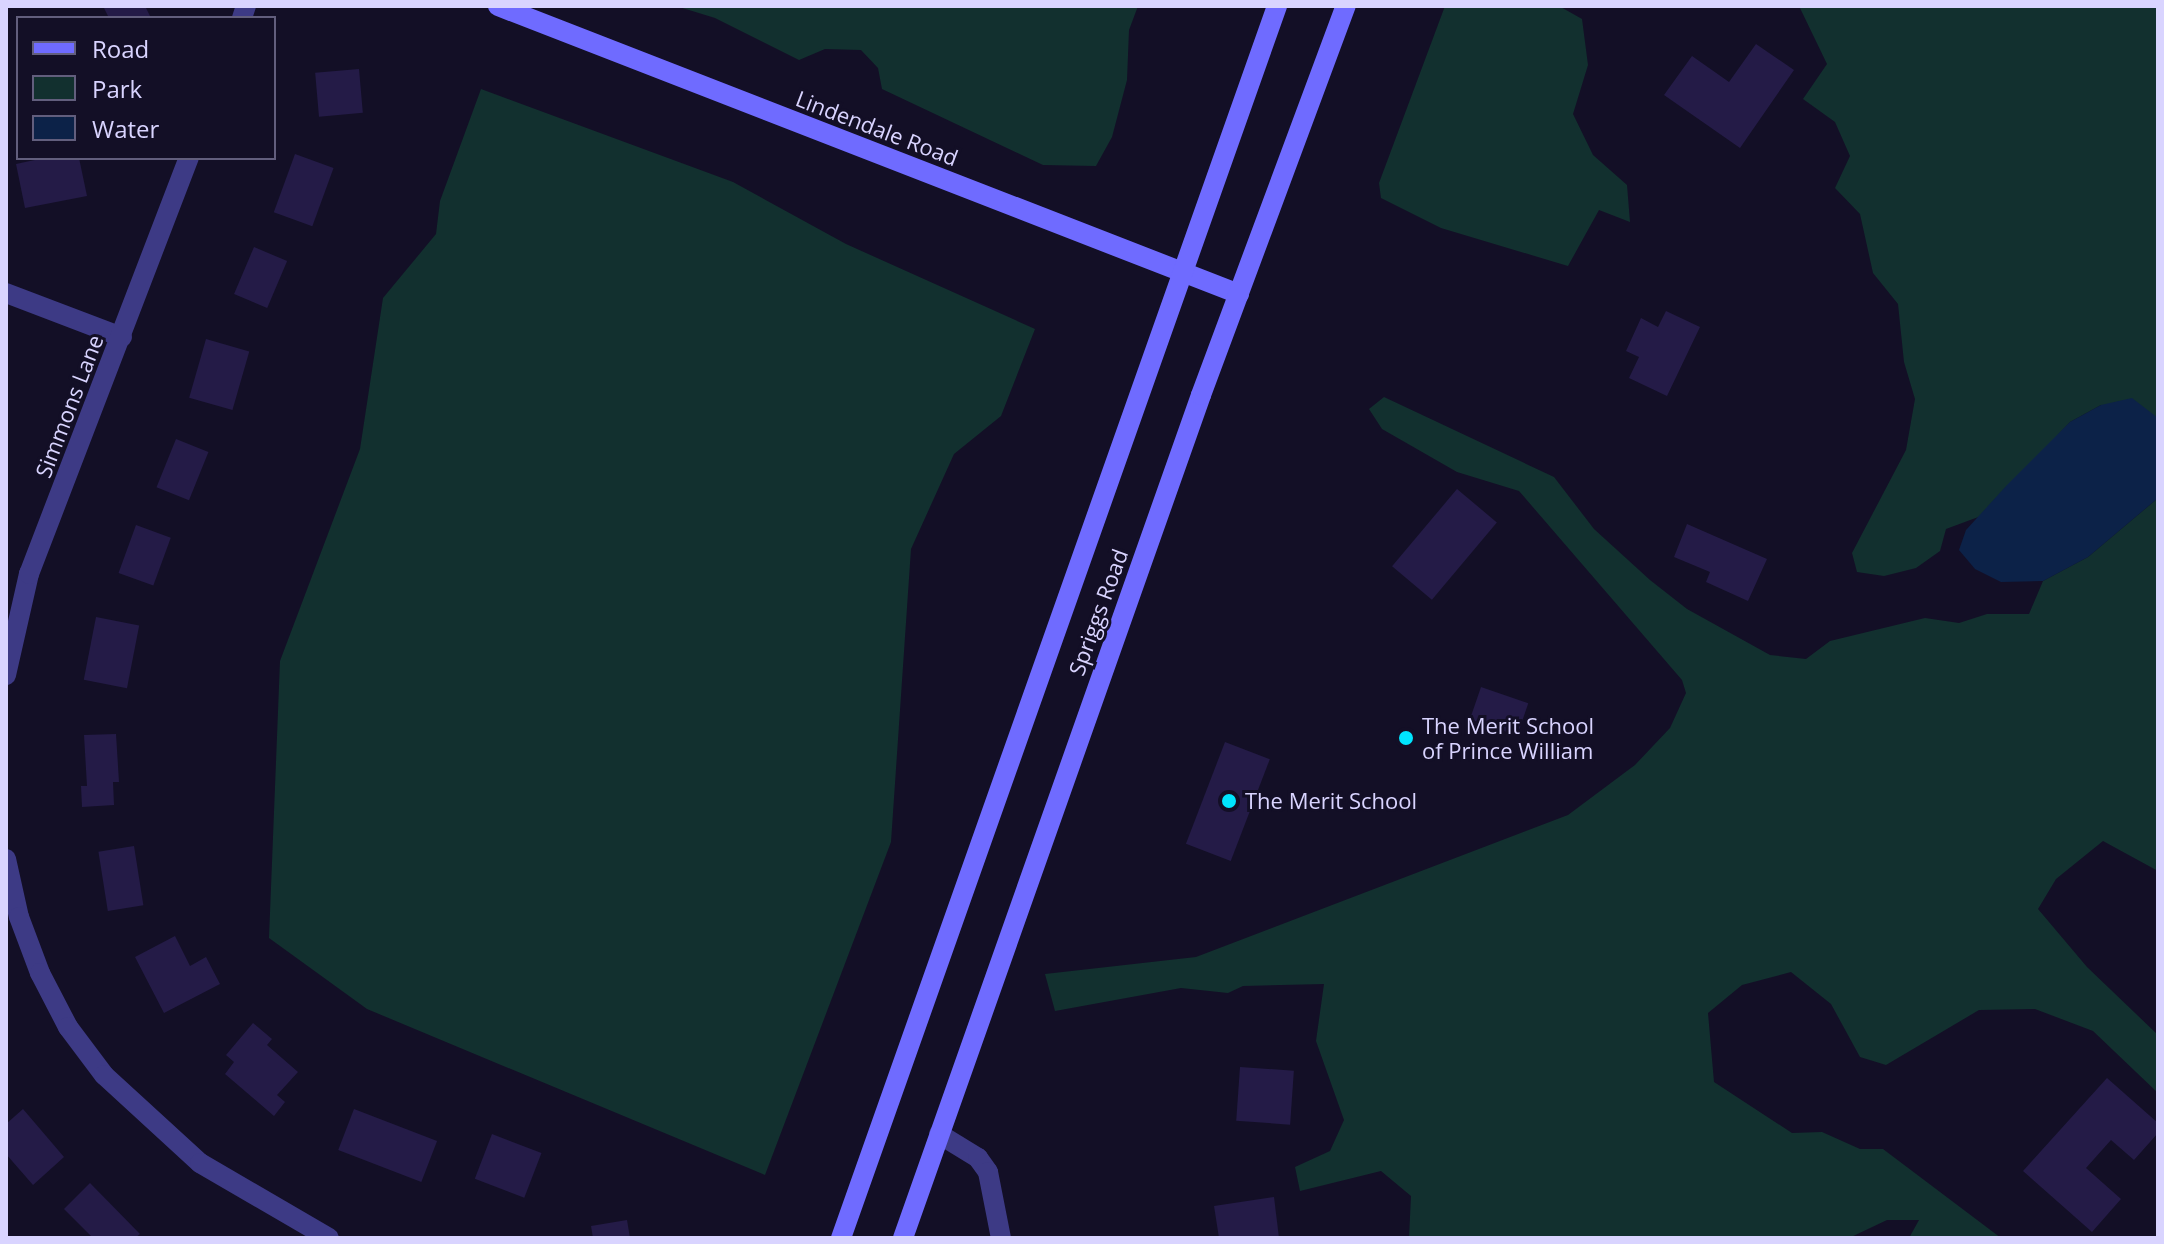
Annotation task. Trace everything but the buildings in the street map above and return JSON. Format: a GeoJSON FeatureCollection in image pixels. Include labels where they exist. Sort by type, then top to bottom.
{"type":"FeatureCollection","features":[{"type":"Feature","properties":{"kind":"main road","name":"Lindendale Road"},"geometry":{"type":"LineString","coordinates":[[498,6],[1239,294]]}},
{"type":"Feature","properties":{"kind":"main road","name":"Spriggs Road"},"geometry":{"type":"LineString","coordinates":[[841,1238],[1277,6]]}},
{"type":"Feature","properties":{"kind":"main road","name":"Spriggs Road"},"geometry":{"type":"LineString","coordinates":[[903,1238],[1239,294],[1346,6]]}},
{"type":"Feature","properties":{"kind":"street","name":"Simmons Lane"},"geometry":{"type":"LineString","coordinates":[[6,675],[29,574],[188,160]]}},
{"type":"Feature","properties":{"kind":"street"},"geometry":{"type":"LineString","coordinates":[[6,293],[122,337]]}},
{"type":"Feature","properties":{"kind":"street"},"geometry":{"type":"LineString","coordinates":[[6,859],[6,869],[40,973],[68,1027],[104,1075],[200,1163],[329,1238]]}},
{"type":"Feature","properties":{"kind":"street"},"geometry":{"type":"LineString","coordinates":[[939,1134],[978,1158],[988,1172],[1001,1238]]}},
{"type":"Feature","properties":{"kind":"green space"},"geometry":{"type":"Polygon","coordinates":[[[676,6],[1138,6],[1129,30],[1127,80],[1112,137],[1096,166],[1043,165],[882,89],[878,68],[861,50],[825,49],[799,60],[715,18],[676,6]]]}},
{"type":"Feature","properties":{"kind":"green space"},"geometry":{"type":"Polygon","coordinates":[[[1445,6],[1559,6],[1582,19],[1588,65],[1573,114],[1593,155],[1627,185],[1630,222],[1599,210],[1568,266],[1441,228],[1381,198],[1379,183],[1445,6]]]}},
{"type":"Feature","properties":{"kind":"green space"},"geometry":{"type":"Polygon","coordinates":[[[1799,6],[2158,6],[2158,418],[2101,405],[2070,422],[1981,516],[1946,529],[1940,551],[1916,568],[1884,576],[1857,572],[1852,553],[1906,450],[1915,399],[1904,362],[1898,304],[1873,273],[1860,214],[1835,188],[1850,156],[1835,122],[1803,99],[1827,64],[1799,6]]]}},
{"type":"Feature","properties":{"kind":"green space"},"geometry":{"type":"Polygon","coordinates":[[[481,89],[733,182],[846,244],[1035,329],[1001,416],[954,454],[911,549],[891,842],[765,1175],[367,1009],[269,938],[280,661],[360,449],[383,298],[436,234],[440,201],[481,89]]]}},
{"type":"Feature","properties":{"kind":"green space"},"geometry":{"type":"Polygon","coordinates":[[[1384,397],[1554,477],[1594,529],[1650,580],[1687,609],[1770,655],[1806,659],[1830,641],[1925,618],[1959,623],[1987,614],[2029,614],[2043,581],[2088,557],[2158,498],[2158,871],[2103,841],[2056,879],[2038,909],[2087,967],[2158,1035],[2158,1093],[2093,1031],[2035,1009],[1979,1010],[1886,1065],[1860,1057],[1831,1004],[1791,972],[1742,985],[1708,1013],[1714,1082],[1792,1133],[1822,1132],[1860,1149],[1883,1149],[2001,1238],[1909,1238],[1919,1220],[1887,1220],[1849,1238],[1409,1238],[1411,1196],[1381,1171],[1300,1191],[1295,1167],[1330,1151],[1344,1120],[1316,1041],[1324,984],[1243,986],[1228,993],[1181,988],[1055,1011],[1045,974],[1196,957],[1568,815],[1635,765],[1670,728],[1686,693],[1682,680],[1519,491],[1457,472],[1382,429],[1369,409],[1384,397]]]}},
{"type":"Feature","properties":{"kind":"water"},"geometry":{"type":"Polygon","coordinates":[[[2132,398],[2158,418],[2158,498],[2088,557],[2043,581],[2001,582],[1975,569],[1959,550],[1966,530],[2007,485],[2070,422],[2101,405],[2132,398]]]}},
{"type":"Feature","properties":{"kind":"place","name":"The Merit School of Prince William"},"geometry":{"type":"Point","coordinates":[1406,738]}},
{"type":"Feature","properties":{"kind":"place","name":"The Merit School"},"geometry":{"type":"Point","coordinates":[1229,801]}}]}
